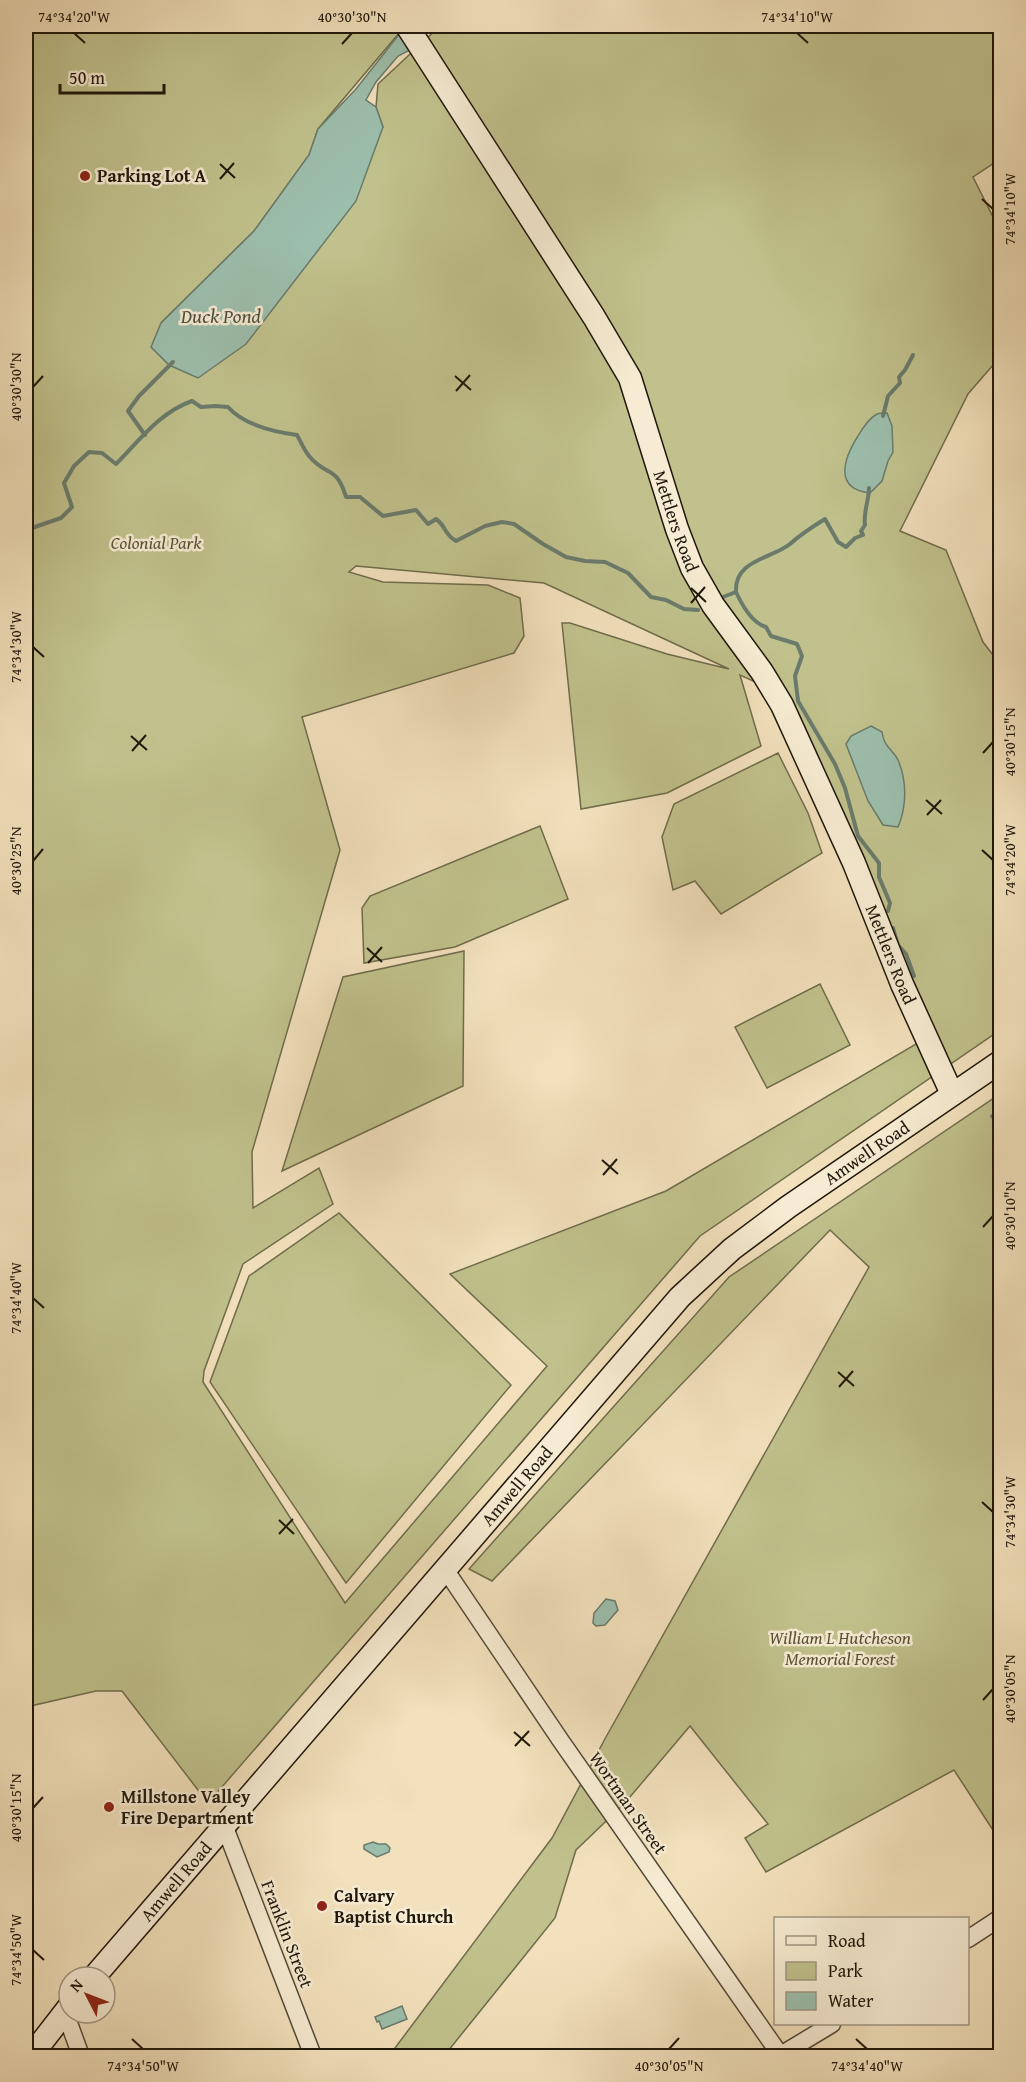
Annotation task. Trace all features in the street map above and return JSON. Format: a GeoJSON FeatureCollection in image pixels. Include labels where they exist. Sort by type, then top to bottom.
{"type":"FeatureCollection","features":[{"type":"Feature","properties":{"kind":"main road","name":"Mettlers Road"},"geometry":{"type":"LineString","coordinates":[[407,26],[594,317],[630,378],[677,529],[692,568],[713,605],[762,672],[782,705],[854,863],[902,984],[952,1095]]}},
{"type":"Feature","properties":{"kind":"main road","name":"Amwell Road"},"geometry":{"type":"LineString","coordinates":[[104,1965],[656,1325],[706,1272],[780,1212],[1000,1062]]}},
{"type":"Feature","properties":{"kind":"main road"},"geometry":{"type":"LineString","coordinates":[[31,2056],[57,2023]]}},
{"type":"Feature","properties":{"kind":"street","name":"Wortman Street"},"geometry":{"type":"LineString","coordinates":[[445,1569],[568,1751],[780,2056]]}},
{"type":"Feature","properties":{"kind":"street","name":"Franklin Street"},"geometry":{"type":"LineString","coordinates":[[224,1825],[313,2056]]}},
{"type":"Feature","properties":{"kind":"street"},"geometry":{"type":"LineString","coordinates":[[969,1938],[1000,1918]]}},
{"type":"Feature","properties":{"kind":"street"},"geometry":{"type":"LineString","coordinates":[[72,2025],[81,2056]]}},
{"type":"Feature","properties":{"kind":"street"},"geometry":{"type":"LineString","coordinates":[[780,2056],[830,2025]]}},
{"type":"Feature","properties":{"kind":"green space","name":"Colonial Park"},"geometry":{"type":"Polygon","coordinates":[[[26,26],[405,26],[318,129],[309,155],[254,231],[161,323],[383,127],[376,107],[378,84],[440,26],[1000,26],[1000,159],[973,177],[1000,231],[1000,357],[968,394],[900,531],[946,550],[983,642],[1000,664],[1000,1030],[700,1236],[208,1803],[122,1691],[96,1691],[26,1707],[26,26]],[[356,566],[349,572],[383,582],[488,585],[520,598],[524,636],[514,653],[302,717],[340,850],[252,1152],[253,1208],[319,1168],[333,1204],[243,1264],[204,1371],[203,1382],[345,1603],[547,1366],[450,1274],[666,1191],[923,1040],[773,690],[740,675],[761,746],[667,793],[581,809],[562,623],[570,623],[667,654],[729,669],[544,583],[356,566]]]}},
{"type":"Feature","properties":{"kind":"green space"},"geometry":{"type":"Polygon","coordinates":[[[778,753],[808,813],[822,853],[721,914],[695,881],[673,890],[662,837],[674,804],[778,753]]]}},
{"type":"Feature","properties":{"kind":"green space"},"geometry":{"type":"Polygon","coordinates":[[[540,826],[568,899],[455,947],[364,963],[362,908],[370,896],[540,826]]]}},
{"type":"Feature","properties":{"kind":"green space"},"geometry":{"type":"Polygon","coordinates":[[[464,951],[463,1086],[282,1171],[343,977],[464,951]]]}},
{"type":"Feature","properties":{"kind":"green space"},"geometry":{"type":"Polygon","coordinates":[[[820,984],[850,1045],[767,1088],[735,1027],[820,984]]]}},
{"type":"Feature","properties":{"kind":"green space","name":"William L Hutcheson Memorial Forest"},"geometry":{"type":"Polygon","coordinates":[[[1000,1094],[1000,1841],[954,1770],[766,1872],[745,1838],[768,1824],[690,1726],[624,1804],[576,1850],[555,1918],[444,2056],[389,2056],[552,1838],[606,1737],[869,1267],[830,1230],[492,1581],[469,1569],[729,1277],[1000,1094]]]}},
{"type":"Feature","properties":{"kind":"green space"},"geometry":{"type":"Polygon","coordinates":[[[339,1213],[511,1385],[346,1583],[210,1382],[249,1276],[339,1213]]]}},
{"type":"Feature","properties":{"kind":"water","name":"Duck Pond"},"geometry":{"type":"Polygon","coordinates":[[[409,26],[432,26],[412,49],[398,56],[376,82],[366,100],[376,107],[383,127],[356,201],[246,344],[198,378],[169,365],[151,347],[161,323],[254,231],[309,155],[318,129],[356,89],[401,32],[409,26]]]}},
{"type":"Feature","properties":{"kind":"water"},"geometry":{"type":"Polygon","coordinates":[[[887,413],[892,426],[893,452],[882,481],[870,493],[858,490],[846,479],[845,471],[849,454],[869,421],[877,414],[887,413]]]}},
{"type":"Feature","properties":{"kind":"water"},"geometry":{"type":"Polygon","coordinates":[[[871,726],[882,732],[885,742],[896,756],[901,768],[904,802],[898,827],[883,825],[868,801],[846,744],[851,736],[871,726]]]}},
{"type":"Feature","properties":{"kind":"water"},"geometry":{"type":"Polygon","coordinates":[[[606,1599],[615,1601],[618,1610],[605,1625],[596,1626],[593,1623],[594,1613],[606,1599]]]}},
{"type":"Feature","properties":{"kind":"water"},"geometry":{"type":"Polygon","coordinates":[[[373,1842],[386,1844],[390,1848],[389,1852],[377,1857],[364,1849],[364,1845],[373,1842]]]}},
{"type":"Feature","properties":{"kind":"water"},"geometry":{"type":"Polygon","coordinates":[[[402,2006],[407,2019],[382,2029],[375,2017],[402,2006]]]}},
{"type":"Feature","properties":{"kind":"waterway"},"geometry":{"type":"LineString","coordinates":[[883,416],[888,396],[900,383],[899,377],[913,355]]}},
{"type":"Feature","properties":{"kind":"waterway"},"geometry":{"type":"LineString","coordinates":[[145,435],[128,411],[139,396],[173,362]]}},
{"type":"Feature","properties":{"kind":"waterway"},"geometry":{"type":"LineString","coordinates":[[26,530],[61,518],[72,507],[64,483],[74,466],[89,452],[102,453],[116,464],[160,420],[180,406],[192,401],[201,407],[228,407],[242,419],[251,423],[269,430],[297,435],[309,456],[338,480],[346,497],[360,497],[383,516],[416,510],[428,524],[436,519],[449,536],[456,541],[485,526],[502,522],[514,524],[566,557],[605,562],[628,573],[651,597],[666,600],[684,609],[698,610]]}},
{"type":"Feature","properties":{"kind":"waterway"},"geometry":{"type":"LineString","coordinates":[[736,592],[737,581],[747,567],[782,549],[825,519],[838,542],[846,547],[855,538],[863,535],[861,531],[865,525],[869,488]]}},
{"type":"Feature","properties":{"kind":"waterway"},"geometry":{"type":"LineString","coordinates":[[723,597],[736,592],[748,613],[756,622],[766,627],[771,636],[797,644],[802,656],[795,676],[798,701],[835,764],[845,788],[858,836],[879,863],[879,877],[890,903],[888,911]]}},
{"type":"Feature","properties":{"kind":"waterway"},"geometry":{"type":"LineString","coordinates":[[893,928],[898,945],[906,954],[914,976]]}},
{"type":"Feature","properties":{"kind":"waterway"},"geometry":{"type":"LineString","coordinates":[[992,1116],[1000,1126]]}},
{"type":"Feature","properties":{"kind":"place","name":"Parking Lot A"},"geometry":{"type":"Point","coordinates":[85,176]}},
{"type":"Feature","properties":{"kind":"place","name":"Millstone Valley Fire Department"},"geometry":{"type":"Point","coordinates":[109,1807]}},
{"type":"Feature","properties":{"kind":"place","name":"Calvary Baptist Church"},"geometry":{"type":"Point","coordinates":[322,1906]}}]}
